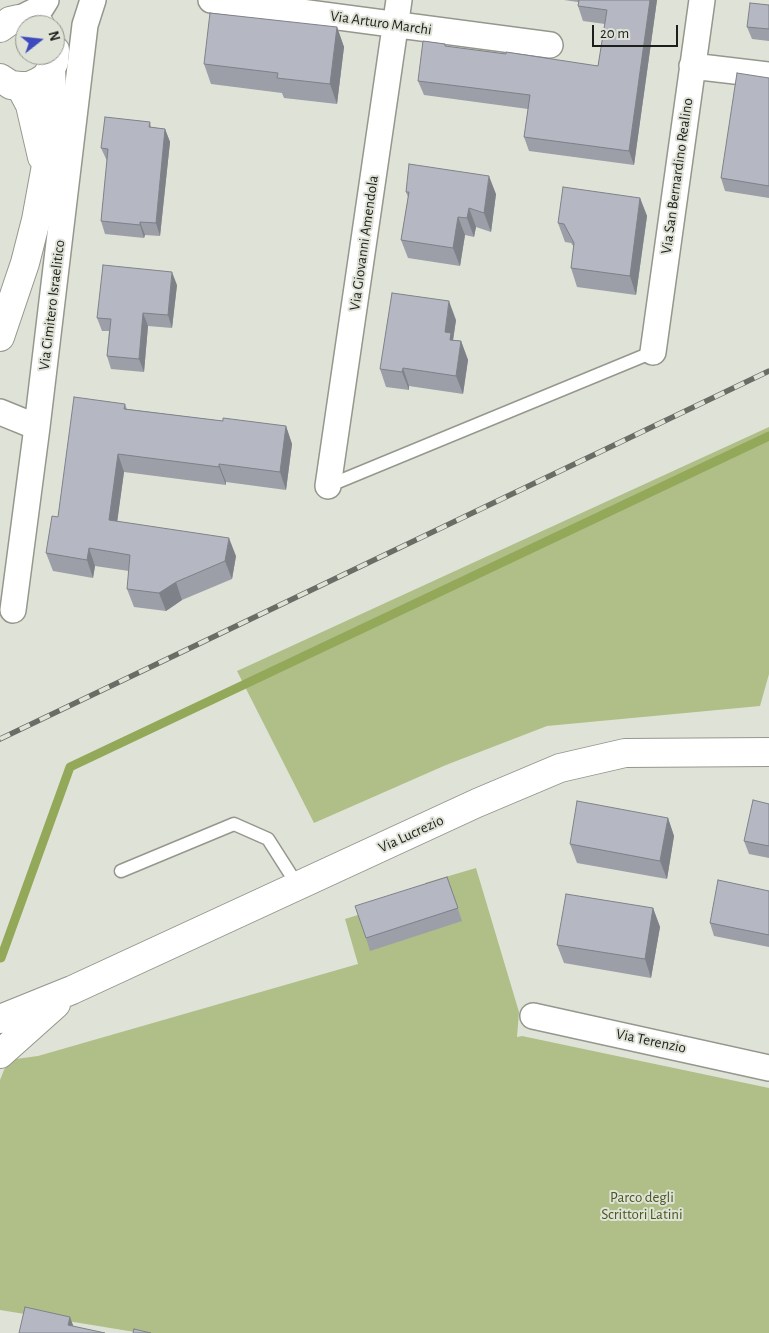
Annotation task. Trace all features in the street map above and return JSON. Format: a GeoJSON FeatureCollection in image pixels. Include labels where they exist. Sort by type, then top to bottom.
{"type":"FeatureCollection","features":[{"type":"Feature","properties":{"kind":"street"},"geometry":{"type":"LineString","coordinates":[[32,15],[41,8],[46,0]]}},
{"type":"Feature","properties":{"kind":"street","name":"Via Cimitero Israelitico"},"geometry":{"type":"LineString","coordinates":[[13,610],[37,427],[85,24],[93,0]]}},
{"type":"Feature","properties":{"kind":"street","name":"Via Arturo Marchi"},"geometry":{"type":"LineString","coordinates":[[212,0],[395,26],[550,45]]}},
{"type":"Feature","properties":{"kind":"street","name":"Via Giovanni Amendola"},"geometry":{"type":"LineString","coordinates":[[328,486],[399,0]]}},
{"type":"Feature","properties":{"kind":"street","name":"Via San Bernardino Realino"},"geometry":{"type":"LineString","coordinates":[[653,352],[702,0]]}},
{"type":"Feature","properties":{"kind":"street"},"geometry":{"type":"LineString","coordinates":[[65,43],[85,24]]}},
{"type":"Feature","properties":{"kind":"street"},"geometry":{"type":"LineString","coordinates":[[10,82],[29,86],[46,77],[50,65]]}},
{"type":"Feature","properties":{"kind":"street","name":"Via Cimitero Israelitico"},"geometry":{"type":"LineString","coordinates":[[0,337],[25,264],[36,220],[53,111],[54,65]]}},
{"type":"Feature","properties":{"kind":"street"},"geometry":{"type":"LineString","coordinates":[[692,66],[769,75]]}},
{"type":"Feature","properties":{"kind":"street","name":"Via Cimitero Israelitico"},"geometry":{"type":"LineString","coordinates":[[10,82],[30,105],[45,170]]}},
{"type":"Feature","properties":{"kind":"street"},"geometry":{"type":"LineString","coordinates":[[0,412],[37,427]]}},
{"type":"Feature","properties":{"kind":"street","name":"Via Lucrezio"},"geometry":{"type":"LineString","coordinates":[[0,1019],[72,990],[486,799],[560,768],[625,753],[769,752]]}},
{"type":"Feature","properties":{"kind":"street","name":"Via Lucrezio"},"geometry":{"type":"LineString","coordinates":[[0,1054],[72,990]]}},
{"type":"Feature","properties":{"kind":"street","name":"Via Terenzio"},"geometry":{"type":"LineString","coordinates":[[534,1016],[769,1067]]}},
{"type":"Feature","properties":{"kind":"lane"},"geometry":{"type":"LineString","coordinates":[[328,486],[653,352]]}},
{"type":"Feature","properties":{"kind":"lane"},"geometry":{"type":"LineString","coordinates":[[121,871],[234,824],[268,839],[298,886]]}},
{"type":"Feature","properties":{"kind":"green space"},"geometry":{"type":"Polygon","coordinates":[[[769,427],[769,674],[760,706],[547,726],[446,765],[314,823],[237,671],[769,427]]]}},
{"type":"Feature","properties":{"kind":"green space","name":"Parco degli Scrittori Latini"},"geometry":{"type":"Polygon","coordinates":[[[476,868],[519,1012],[517,1037],[522,1036],[769,1088],[769,1333],[141,1333],[0,1310],[0,1080],[8,1060],[38,1056],[358,964],[345,919],[428,893],[425,883],[476,868]]]}},
{"type":"Feature","properties":{"kind":"building"},"geometry":{"type":"Polygon","coordinates":[[[579,0],[650,0],[629,151],[524,137],[530,95],[418,81],[423,41],[445,44],[445,46],[506,54],[506,52],[598,66],[607,10],[578,6],[579,0]]]}},
{"type":"Feature","properties":{"kind":"building"},"geometry":{"type":"Polygon","coordinates":[[[750,3],[769,5],[769,29],[747,27],[750,3]]]}},
{"type":"Feature","properties":{"kind":"building"},"geometry":{"type":"Polygon","coordinates":[[[210,13],[337,27],[330,84],[277,78],[278,73],[204,64],[210,13]]]}},
{"type":"Feature","properties":{"kind":"building"},"geometry":{"type":"Polygon","coordinates":[[[737,73],[769,78],[769,186],[721,178],[737,73]]]}},
{"type":"Feature","properties":{"kind":"building"},"geometry":{"type":"Polygon","coordinates":[[[105,117],[150,122],[149,127],[165,129],[156,223],[140,222],[140,225],[101,221],[108,149],[101,148],[105,117]]]}},
{"type":"Feature","properties":{"kind":"building"},"geometry":{"type":"Polygon","coordinates":[[[409,164],[489,176],[484,213],[469,208],[467,218],[458,217],[453,248],[401,240],[409,192],[406,192],[409,164]]]}},
{"type":"Feature","properties":{"kind":"building"},"geometry":{"type":"Polygon","coordinates":[[[563,187],[640,198],[630,276],[571,268],[574,243],[564,224],[558,223],[563,187]]]}},
{"type":"Feature","properties":{"kind":"building"},"geometry":{"type":"Polygon","coordinates":[[[103,265],[172,272],[168,315],[143,313],[139,359],[107,356],[111,319],[97,318],[103,265]]]}},
{"type":"Feature","properties":{"kind":"building"},"geometry":{"type":"Polygon","coordinates":[[[392,293],[449,301],[445,332],[451,333],[450,340],[461,341],[456,376],[403,368],[402,372],[380,369],[392,293]]]}},
{"type":"Feature","properties":{"kind":"building"},"geometry":{"type":"Polygon","coordinates":[[[74,397],[125,404],[124,409],[223,421],[223,418],[286,426],[280,472],[219,464],[219,467],[118,454],[109,520],[229,538],[225,561],[176,582],[159,593],[127,589],[130,555],[89,548],[87,560],[46,553],[52,516],[58,517],[74,397]]]}},
{"type":"Feature","properties":{"kind":"building"},"geometry":{"type":"Polygon","coordinates":[[[753,800],[769,804],[769,846],[744,841],[753,800]]]}},
{"type":"Feature","properties":{"kind":"building"},"geometry":{"type":"Polygon","coordinates":[[[577,801],[668,818],[660,861],[570,844],[577,801]]]}},
{"type":"Feature","properties":{"kind":"building"},"geometry":{"type":"Polygon","coordinates":[[[447,877],[458,908],[366,938],[355,906],[447,877]]]}},
{"type":"Feature","properties":{"kind":"building"},"geometry":{"type":"Polygon","coordinates":[[[718,880],[769,891],[769,935],[710,923],[718,880]]]}},
{"type":"Feature","properties":{"kind":"building"},"geometry":{"type":"Polygon","coordinates":[[[566,894],[653,908],[645,959],[557,945],[566,894]]]}},
{"type":"Feature","properties":{"kind":"building"},"geometry":{"type":"Polygon","coordinates":[[[25,1307],[70,1317],[68,1325],[105,1333],[19,1333],[25,1307]]]}},
{"type":"Feature","properties":{"kind":"building"},"geometry":{"type":"Polygon","coordinates":[[[134,1329],[151,1333],[133,1333],[134,1329]]]}},
{"type":"Feature","properties":{"kind":"waterway"},"geometry":{"type":"LineString","coordinates":[[1,958],[70,767],[769,436]]}},
{"type":"Feature","properties":{"kind":"railway"},"geometry":{"type":"LineString","coordinates":[[0,739],[769,371]]}}]}
